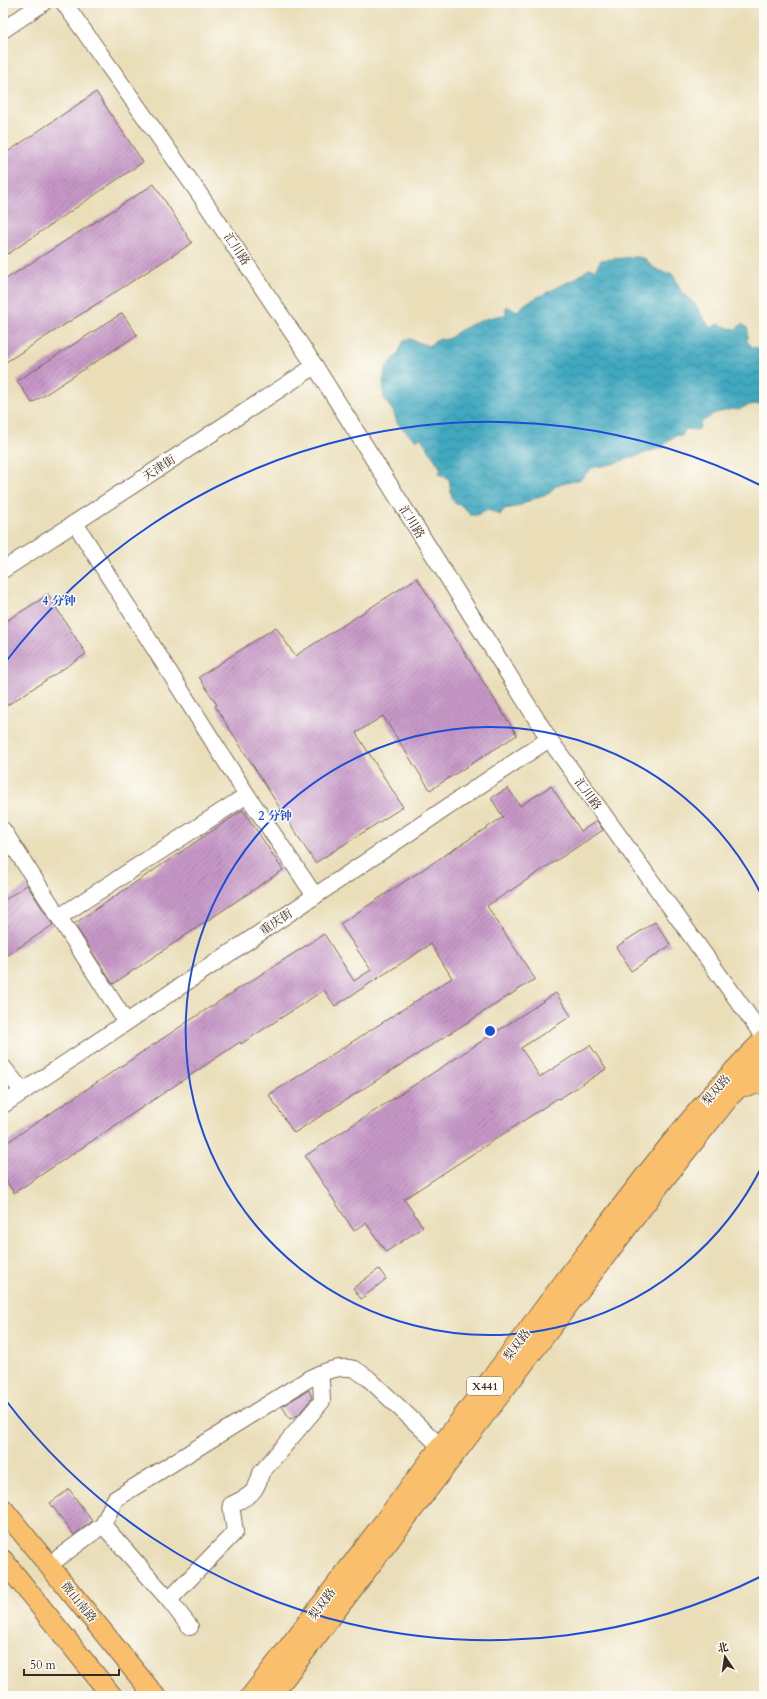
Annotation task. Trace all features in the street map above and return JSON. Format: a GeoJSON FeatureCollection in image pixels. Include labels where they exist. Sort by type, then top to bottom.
{"type":"FeatureCollection","features":[{"type":"Feature","properties":{"kind":"main road","name":"梨双路"},"geometry":{"type":"LineString","coordinates":[[271,1696],[607,1253],[764,1040]]}},
{"type":"Feature","properties":{"kind":"main road"},"geometry":{"type":"LineString","coordinates":[[731,1084],[761,1072]]}},
{"type":"Feature","properties":{"kind":"main road","name":"梨双路"},"geometry":{"type":"LineString","coordinates":[[251,1696],[601,1235],[687,1125],[731,1084]]}},
{"type":"Feature","properties":{"kind":"main road","name":"微山南路"},"geometry":{"type":"LineString","coordinates":[[3,1509],[155,1696]]}},
{"type":"Feature","properties":{"kind":"main road"},"geometry":{"type":"LineString","coordinates":[[3,1560],[112,1696]]}},
{"type":"Feature","properties":{"kind":"street"},"geometry":{"type":"LineString","coordinates":[[3,30],[43,3]]}},
{"type":"Feature","properties":{"kind":"street","name":"汇川路"},"geometry":{"type":"LineString","coordinates":[[64,3],[198,192],[315,366],[549,739],[764,1037]]}},
{"type":"Feature","properties":{"kind":"street","name":"天津街"},"geometry":{"type":"LineString","coordinates":[[3,570],[315,366]]}},
{"type":"Feature","properties":{"kind":"street"},"geometry":{"type":"LineString","coordinates":[[75,523],[247,796],[315,896]]}},
{"type":"Feature","properties":{"kind":"street","name":"重庆街"},"geometry":{"type":"LineString","coordinates":[[3,1105],[549,739]]}},
{"type":"Feature","properties":{"kind":"street"},"geometry":{"type":"LineString","coordinates":[[60,917],[247,796]]}},
{"type":"Feature","properties":{"kind":"street"},"geometry":{"type":"LineString","coordinates":[[3,830],[126,1022]]}},
{"type":"Feature","properties":{"kind":"street"},"geometry":{"type":"LineString","coordinates":[[3,1067],[23,1092]]}},
{"type":"Feature","properties":{"kind":"street"},"geometry":{"type":"LineString","coordinates":[[49,1565],[103,1525],[115,1499],[310,1378],[324,1371],[340,1369],[355,1370],[368,1378],[440,1446]]}},
{"type":"Feature","properties":{"kind":"street"},"geometry":{"type":"LineString","coordinates":[[169,1600],[235,1532],[231,1505],[246,1498],[258,1486],[260,1473],[322,1401],[319,1374]]}},
{"type":"Feature","properties":{"kind":"street"},"geometry":{"type":"LineString","coordinates":[[103,1525],[169,1600],[190,1627]]}},
{"type":"Feature","properties":{"kind":"water"},"geometry":{"type":"Polygon","coordinates":[[[636,257],[644,258],[659,271],[671,273],[681,291],[694,303],[710,328],[719,324],[728,328],[736,329],[742,324],[748,329],[747,341],[753,347],[758,348],[763,365],[764,404],[756,404],[746,406],[739,410],[732,409],[712,414],[710,417],[701,422],[699,430],[685,429],[682,436],[676,435],[663,447],[612,464],[592,468],[581,479],[555,486],[550,493],[537,497],[517,507],[504,509],[500,515],[488,510],[477,515],[470,515],[464,508],[456,504],[452,499],[449,479],[439,474],[441,469],[421,438],[415,440],[397,423],[394,413],[384,398],[383,381],[386,368],[398,354],[404,340],[410,339],[428,346],[439,339],[449,339],[461,330],[477,322],[495,316],[506,315],[506,306],[517,311],[526,303],[576,278],[590,268],[595,270],[601,260],[636,257]]]}},
{"type":"Feature","properties":{"kind":"building"},"geometry":{"type":"Polygon","coordinates":[[[96,92],[143,162],[8,254],[3,247],[3,155],[96,92]]]}},
{"type":"Feature","properties":{"kind":"building"},"geometry":{"type":"Polygon","coordinates":[[[154,184],[192,243],[3,364],[3,281],[154,184]]]}},
{"type":"Feature","properties":{"kind":"building"},"geometry":{"type":"Polygon","coordinates":[[[122,313],[137,335],[32,403],[17,381],[122,313]]]}},
{"type":"Feature","properties":{"kind":"building"},"geometry":{"type":"Polygon","coordinates":[[[417,578],[517,735],[430,790],[383,716],[356,733],[403,807],[315,863],[215,706],[217,705],[199,677],[276,627],[295,656],[417,578]]]}},
{"type":"Feature","properties":{"kind":"building"},"geometry":{"type":"Polygon","coordinates":[[[48,595],[86,654],[3,708],[3,623],[48,595]]]}},
{"type":"Feature","properties":{"kind":"building"},"geometry":{"type":"Polygon","coordinates":[[[551,786],[581,831],[597,821],[603,830],[487,906],[535,979],[294,1133],[269,1095],[452,978],[431,944],[335,1006],[324,990],[241,1044],[240,1042],[14,1193],[3,1176],[3,1145],[201,1013],[324,934],[354,981],[371,970],[340,924],[503,817],[491,798],[508,788],[520,806],[551,786]]]}},
{"type":"Feature","properties":{"kind":"building"},"geometry":{"type":"Polygon","coordinates":[[[243,810],[283,870],[113,984],[74,924],[243,810]]]}},
{"type":"Feature","properties":{"kind":"building"},"geometry":{"type":"Polygon","coordinates":[[[27,885],[53,925],[3,958],[3,901],[27,885]]]}},
{"type":"Feature","properties":{"kind":"building"},"geometry":{"type":"Polygon","coordinates":[[[655,922],[671,945],[631,971],[616,947],[655,922]]]}},
{"type":"Feature","properties":{"kind":"building"},"geometry":{"type":"Polygon","coordinates":[[[556,993],[571,1016],[521,1048],[540,1077],[590,1045],[606,1069],[559,1099],[558,1098],[404,1199],[423,1227],[386,1252],[366,1223],[354,1231],[305,1156],[556,993]]]}},
{"type":"Feature","properties":{"kind":"building"},"geometry":{"type":"Polygon","coordinates":[[[379,1269],[386,1279],[361,1299],[353,1288],[379,1269]]]}},
{"type":"Feature","properties":{"kind":"building"},"geometry":{"type":"Polygon","coordinates":[[[309,1390],[312,1398],[298,1415],[290,1419],[282,1406],[309,1390]]]}},
{"type":"Feature","properties":{"kind":"building"},"geometry":{"type":"Polygon","coordinates":[[[69,1489],[92,1521],[74,1535],[50,1503],[69,1489]]]}}]}
